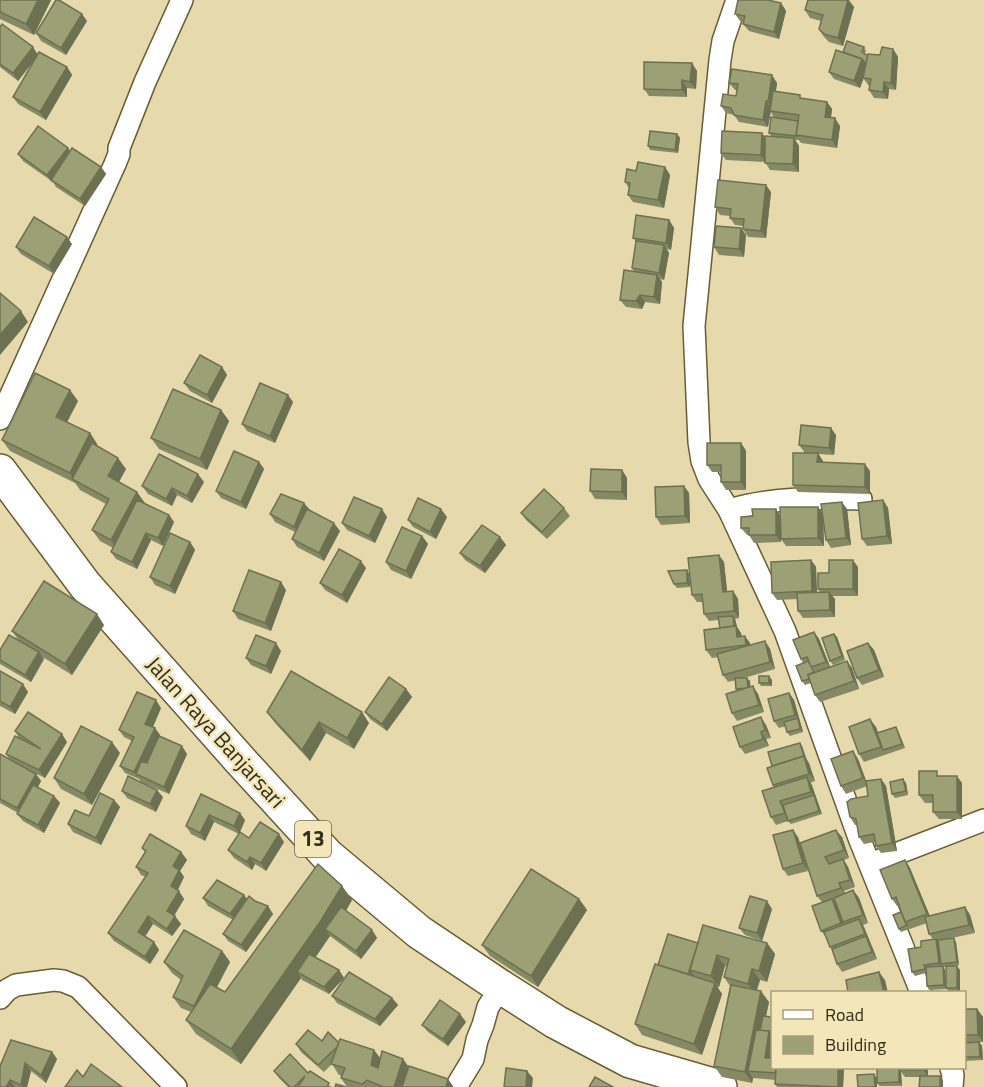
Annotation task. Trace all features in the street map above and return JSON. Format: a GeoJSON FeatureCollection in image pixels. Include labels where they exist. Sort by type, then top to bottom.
{"type":"FeatureCollection","features":[{"type":"Feature","properties":{"kind":"highway","name":"Jalan Raya Banjarsari"},"geometry":{"type":"LineString","coordinates":[[0,471],[85,585],[327,855],[419,932],[556,1022],[630,1061],[720,1087]]}},
{"type":"Feature","properties":{"kind":"street"},"geometry":{"type":"LineString","coordinates":[[0,419],[115,164],[145,81],[182,0]]}},
{"type":"Feature","properties":{"kind":"street"},"geometry":{"type":"LineString","coordinates":[[737,0],[723,41],[720,60],[694,326],[700,451],[709,479],[729,510],[785,631],[870,864],[920,991]]}},
{"type":"Feature","properties":{"kind":"street"},"geometry":{"type":"LineString","coordinates":[[729,510],[749,504],[802,498],[861,499]]}},
{"type":"Feature","properties":{"kind":"street"},"geometry":{"type":"LineString","coordinates":[[870,864],[984,820]]}},
{"type":"Feature","properties":{"kind":"street"},"geometry":{"type":"LineString","coordinates":[[0,998],[7,990],[26,983],[54,980],[78,987],[177,1087]]}},
{"type":"Feature","properties":{"kind":"street"},"geometry":{"type":"LineString","coordinates":[[456,1087],[473,1059],[488,1007],[501,987]]}},
{"type":"Feature","properties":{"kind":"street"},"geometry":{"type":"LineString","coordinates":[[951,1069],[952,1087]]}},
{"type":"Feature","properties":{"kind":"building"},"geometry":{"type":"Polygon","coordinates":[[[0,0],[38,0],[26,24],[0,12],[0,0]]]}},
{"type":"Feature","properties":{"kind":"building"},"geometry":{"type":"Polygon","coordinates":[[[56,0],[82,14],[61,48],[36,33],[56,0]]]}},
{"type":"Feature","properties":{"kind":"building"},"geometry":{"type":"Polygon","coordinates":[[[738,0],[768,0],[781,3],[774,32],[743,24],[745,16],[735,14],[738,0]]]}},
{"type":"Feature","properties":{"kind":"building"},"geometry":{"type":"Polygon","coordinates":[[[808,0],[848,0],[838,38],[824,34],[819,29],[823,15],[805,10],[808,0]]]}},
{"type":"Feature","properties":{"kind":"building"},"geometry":{"type":"Polygon","coordinates":[[[2,24],[33,47],[13,73],[0,64],[0,27],[2,24]]]}},
{"type":"Feature","properties":{"kind":"building"},"geometry":{"type":"Polygon","coordinates":[[[847,41],[864,47],[862,52],[868,56],[865,63],[862,59],[843,52],[847,41]]]}},
{"type":"Feature","properties":{"kind":"building"},"geometry":{"type":"Polygon","coordinates":[[[882,47],[893,49],[891,83],[884,82],[883,92],[869,90],[871,79],[863,78],[868,54],[880,55],[882,47]]]}},
{"type":"Feature","properties":{"kind":"building"},"geometry":{"type":"Polygon","coordinates":[[[836,50],[862,59],[854,81],[829,72],[836,50]]]}},
{"type":"Feature","properties":{"kind":"building"},"geometry":{"type":"Polygon","coordinates":[[[39,52],[67,67],[40,112],[13,97],[39,52]]]}},
{"type":"Feature","properties":{"kind":"building"},"geometry":{"type":"Polygon","coordinates":[[[644,62],[692,63],[690,82],[682,80],[682,90],[644,89],[644,62]]]}},
{"type":"Feature","properties":{"kind":"building"},"geometry":{"type":"Polygon","coordinates":[[[732,69],[772,75],[763,120],[734,115],[731,108],[721,106],[723,94],[736,96],[738,84],[729,83],[732,69]]]}},
{"type":"Feature","properties":{"kind":"building"},"geometry":{"type":"Polygon","coordinates":[[[773,91],[827,102],[825,117],[835,118],[832,140],[796,135],[799,115],[770,111],[773,91]]]}},
{"type":"Feature","properties":{"kind":"building"},"geometry":{"type":"Polygon","coordinates":[[[771,117],[798,121],[797,136],[769,133],[771,117]]]}},
{"type":"Feature","properties":{"kind":"building"},"geometry":{"type":"Polygon","coordinates":[[[38,126],[68,148],[47,175],[18,154],[38,126]]]}},
{"type":"Feature","properties":{"kind":"building"},"geometry":{"type":"Polygon","coordinates":[[[650,131],[677,134],[675,150],[648,146],[650,131]]]}},
{"type":"Feature","properties":{"kind":"building"},"geometry":{"type":"Polygon","coordinates":[[[722,131],[762,133],[761,155],[721,153],[722,131]]]}},
{"type":"Feature","properties":{"kind":"building"},"geometry":{"type":"Polygon","coordinates":[[[765,136],[794,138],[793,164],[765,163],[765,136]]]}},
{"type":"Feature","properties":{"kind":"building"},"geometry":{"type":"Polygon","coordinates":[[[72,148],[101,167],[80,199],[51,180],[72,148]]]}},
{"type":"Feature","properties":{"kind":"building"},"geometry":{"type":"Polygon","coordinates":[[[638,162],[665,167],[658,200],[628,195],[630,183],[625,182],[627,169],[636,171],[638,162]]]}},
{"type":"Feature","properties":{"kind":"building"},"geometry":{"type":"Polygon","coordinates":[[[718,180],[766,185],[761,231],[743,229],[744,219],[730,218],[731,209],[715,207],[718,180]]]}},
{"type":"Feature","properties":{"kind":"building"},"geometry":{"type":"Polygon","coordinates":[[[636,215],[669,220],[666,243],[633,238],[636,215]]]}},
{"type":"Feature","properties":{"kind":"building"},"geometry":{"type":"Polygon","coordinates":[[[34,217],[67,237],[49,266],[16,247],[34,217]]]}},
{"type":"Feature","properties":{"kind":"building"},"geometry":{"type":"Polygon","coordinates":[[[716,226],[741,228],[739,249],[714,247],[716,226]]]}},
{"type":"Feature","properties":{"kind":"building"},"geometry":{"type":"Polygon","coordinates":[[[636,241],[664,245],[659,273],[632,268],[636,241]]]}},
{"type":"Feature","properties":{"kind":"building"},"geometry":{"type":"Polygon","coordinates":[[[624,270],[657,275],[654,297],[640,295],[636,301],[620,300],[624,270]]]}},
{"type":"Feature","properties":{"kind":"building"},"geometry":{"type":"Polygon","coordinates":[[[0,293],[21,311],[0,335],[0,293]]]}},
{"type":"Feature","properties":{"kind":"building"},"geometry":{"type":"Polygon","coordinates":[[[200,355],[222,367],[207,395],[184,383],[200,355]]]}},
{"type":"Feature","properties":{"kind":"building"},"geometry":{"type":"Polygon","coordinates":[[[35,373],[70,390],[56,417],[90,433],[70,473],[2,440],[35,373]]]}},
{"type":"Feature","properties":{"kind":"building"},"geometry":{"type":"Polygon","coordinates":[[[260,383],[288,395],[270,436],[242,424],[260,383]]]}},
{"type":"Feature","properties":{"kind":"building"},"geometry":{"type":"Polygon","coordinates":[[[173,389],[221,410],[200,459],[151,438],[173,389]]]}},
{"type":"Feature","properties":{"kind":"building"},"geometry":{"type":"Polygon","coordinates":[[[801,425],[831,428],[829,448],[799,445],[801,425]]]}},
{"type":"Feature","properties":{"kind":"building"},"geometry":{"type":"Polygon","coordinates":[[[92,443],[118,458],[108,476],[137,492],[111,540],[92,530],[109,499],[72,479],[92,443]]]}},
{"type":"Feature","properties":{"kind":"building"},"geometry":{"type":"Polygon","coordinates":[[[707,443],[741,443],[741,482],[721,482],[721,465],[707,465],[707,443]]]}},
{"type":"Feature","properties":{"kind":"building"},"geometry":{"type":"Polygon","coordinates":[[[234,451],[259,462],[241,502],[216,491],[234,451]]]}},
{"type":"Feature","properties":{"kind":"building"},"geometry":{"type":"Polygon","coordinates":[[[793,453],[818,453],[817,462],[865,464],[865,487],[793,485],[793,453]]]}},
{"type":"Feature","properties":{"kind":"building"},"geometry":{"type":"Polygon","coordinates":[[[159,454],[198,474],[187,496],[172,488],[166,499],[142,486],[159,454]]]}},
{"type":"Feature","properties":{"kind":"building"},"geometry":{"type":"Polygon","coordinates":[[[591,469],[622,470],[622,492],[590,491],[591,469]]]}},
{"type":"Feature","properties":{"kind":"building"},"geometry":{"type":"Polygon","coordinates":[[[684,486],[685,516],[656,517],[655,487],[684,486]]]}},
{"type":"Feature","properties":{"kind":"building"},"geometry":{"type":"Polygon","coordinates":[[[544,489],[564,508],[542,532],[521,513],[544,489]]]}},
{"type":"Feature","properties":{"kind":"building"},"geometry":{"type":"Polygon","coordinates":[[[281,494],[304,503],[294,527],[270,514],[281,494]]]}},
{"type":"Feature","properties":{"kind":"building"},"geometry":{"type":"Polygon","coordinates":[[[354,497],[382,509],[369,536],[342,523],[354,497]]]}},
{"type":"Feature","properties":{"kind":"building"},"geometry":{"type":"Polygon","coordinates":[[[418,498],[441,509],[430,532],[408,520],[418,498]]]}},
{"type":"Feature","properties":{"kind":"building"},"geometry":{"type":"Polygon","coordinates":[[[137,500],[169,515],[158,538],[146,533],[132,562],[111,552],[137,500]]]}},
{"type":"Feature","properties":{"kind":"building"},"geometry":{"type":"Polygon","coordinates":[[[883,500],[887,536],[862,539],[858,503],[883,500]]]}},
{"type":"Feature","properties":{"kind":"building"},"geometry":{"type":"Polygon","coordinates":[[[842,502],[846,538],[826,540],[821,504],[842,502]]]}},
{"type":"Feature","properties":{"kind":"building"},"geometry":{"type":"Polygon","coordinates":[[[780,507],[818,507],[818,538],[781,539],[780,507]]]}},
{"type":"Feature","properties":{"kind":"building"},"geometry":{"type":"Polygon","coordinates":[[[307,509],[334,523],[319,553],[292,539],[307,509]]]}},
{"type":"Feature","properties":{"kind":"building"},"geometry":{"type":"Polygon","coordinates":[[[752,509],[776,509],[776,535],[749,535],[749,528],[741,528],[741,517],[753,516],[752,509]]]}},
{"type":"Feature","properties":{"kind":"building"},"geometry":{"type":"Polygon","coordinates":[[[482,525],[500,537],[480,566],[460,553],[482,525]]]}},
{"type":"Feature","properties":{"kind":"building"},"geometry":{"type":"Polygon","coordinates":[[[402,527],[422,536],[406,571],[386,562],[402,527]]]}},
{"type":"Feature","properties":{"kind":"building"},"geometry":{"type":"Polygon","coordinates":[[[170,533],[190,542],[170,586],[150,577],[170,533]]]}},
{"type":"Feature","properties":{"kind":"building"},"geometry":{"type":"Polygon","coordinates":[[[339,549],[361,561],[342,595],[320,583],[339,549]]]}},
{"type":"Feature","properties":{"kind":"building"},"geometry":{"type":"Polygon","coordinates":[[[719,555],[723,592],[733,591],[734,611],[704,614],[702,594],[692,595],[688,558],[719,555]]]}},
{"type":"Feature","properties":{"kind":"building"},"geometry":{"type":"Polygon","coordinates":[[[811,560],[812,591],[772,593],[771,562],[811,560]]]}},
{"type":"Feature","properties":{"kind":"building"},"geometry":{"type":"Polygon","coordinates":[[[829,560],[853,560],[853,589],[818,589],[818,573],[829,573],[829,560]]]}},
{"type":"Feature","properties":{"kind":"building"},"geometry":{"type":"Polygon","coordinates":[[[249,570],[281,582],[265,623],[233,611],[249,570]]]}},
{"type":"Feature","properties":{"kind":"building"},"geometry":{"type":"Polygon","coordinates":[[[687,570],[687,583],[674,584],[668,571],[687,570]]]}},
{"type":"Feature","properties":{"kind":"building"},"geometry":{"type":"Polygon","coordinates":[[[44,581],[97,614],[65,664],[12,631],[44,581]]]}},
{"type":"Feature","properties":{"kind":"building"},"geometry":{"type":"Polygon","coordinates":[[[829,592],[830,610],[798,611],[797,593],[829,592]]]}},
{"type":"Feature","properties":{"kind":"building"},"geometry":{"type":"Polygon","coordinates":[[[733,616],[734,626],[720,628],[718,617],[733,616]]]}},
{"type":"Feature","properties":{"kind":"building"},"geometry":{"type":"Polygon","coordinates":[[[736,626],[737,637],[745,636],[746,645],[706,650],[704,630],[736,626]]]}},
{"type":"Feature","properties":{"kind":"building"},"geometry":{"type":"Polygon","coordinates":[[[814,632],[826,662],[811,667],[807,657],[801,659],[793,640],[814,632]]]}},
{"type":"Feature","properties":{"kind":"building"},"geometry":{"type":"Polygon","coordinates":[[[834,634],[842,656],[830,661],[822,638],[834,634]]]}},
{"type":"Feature","properties":{"kind":"building"},"geometry":{"type":"Polygon","coordinates":[[[9,635],[39,652],[25,675],[0,660],[0,650],[9,635]]]}},
{"type":"Feature","properties":{"kind":"building"},"geometry":{"type":"Polygon","coordinates":[[[256,635],[276,643],[266,666],[246,658],[256,635]]]}},
{"type":"Feature","properties":{"kind":"building"},"geometry":{"type":"Polygon","coordinates":[[[765,641],[770,662],[723,675],[717,654],[765,641]]]}},
{"type":"Feature","properties":{"kind":"building"},"geometry":{"type":"Polygon","coordinates":[[[868,643],[879,670],[857,678],[847,651],[868,643]]]}},
{"type":"Feature","properties":{"kind":"building"},"geometry":{"type":"Polygon","coordinates":[[[808,661],[814,672],[808,675],[809,679],[802,681],[796,666],[808,661]]]}},
{"type":"Feature","properties":{"kind":"building"},"geometry":{"type":"Polygon","coordinates":[[[847,661],[854,681],[815,695],[808,675],[847,661]]]}},
{"type":"Feature","properties":{"kind":"building"},"geometry":{"type":"Polygon","coordinates":[[[0,671],[23,684],[10,707],[0,701],[0,671]]]}},
{"type":"Feature","properties":{"kind":"building"},"geometry":{"type":"Polygon","coordinates":[[[291,671],[362,712],[347,738],[319,722],[302,750],[267,712],[291,671]]]}},
{"type":"Feature","properties":{"kind":"building"},"geometry":{"type":"Polygon","coordinates":[[[759,676],[769,676],[769,683],[759,683],[759,676]]]}},
{"type":"Feature","properties":{"kind":"building"},"geometry":{"type":"Polygon","coordinates":[[[389,677],[406,689],[382,724],[365,712],[389,677]]]}},
{"type":"Feature","properties":{"kind":"building"},"geometry":{"type":"Polygon","coordinates":[[[735,678],[747,678],[748,688],[736,689],[735,678]]]}},
{"type":"Feature","properties":{"kind":"building"},"geometry":{"type":"Polygon","coordinates":[[[753,686],[759,705],[732,713],[726,694],[753,686]]]}},
{"type":"Feature","properties":{"kind":"building"},"geometry":{"type":"Polygon","coordinates":[[[137,692],[156,700],[145,724],[155,728],[134,772],[120,766],[134,737],[119,730],[137,692]]]}},
{"type":"Feature","properties":{"kind":"building"},"geometry":{"type":"Polygon","coordinates":[[[789,693],[795,715],[774,721],[768,699],[789,693]]]}},
{"type":"Feature","properties":{"kind":"building"},"geometry":{"type":"Polygon","coordinates":[[[28,712],[62,734],[39,770],[6,754],[15,736],[41,749],[15,731],[28,712]]]}},
{"type":"Feature","properties":{"kind":"building"},"geometry":{"type":"Polygon","coordinates":[[[761,717],[765,730],[761,732],[763,739],[740,747],[733,727],[761,717]]]}},
{"type":"Feature","properties":{"kind":"building"},"geometry":{"type":"Polygon","coordinates":[[[798,718],[800,729],[787,732],[784,722],[798,718]]]}},
{"type":"Feature","properties":{"kind":"building"},"geometry":{"type":"Polygon","coordinates":[[[870,719],[881,747],[859,754],[849,727],[870,719]]]}},
{"type":"Feature","properties":{"kind":"building"},"geometry":{"type":"Polygon","coordinates":[[[81,726],[112,742],[84,794],[54,778],[81,726]]]}},
{"type":"Feature","properties":{"kind":"building"},"geometry":{"type":"Polygon","coordinates":[[[896,727],[902,744],[883,750],[877,733],[896,727]]]}},
{"type":"Feature","properties":{"kind":"building"},"geometry":{"type":"Polygon","coordinates":[[[159,736],[182,746],[164,787],[136,774],[141,762],[147,763],[159,736]]]}},
{"type":"Feature","properties":{"kind":"building"},"geometry":{"type":"Polygon","coordinates":[[[800,743],[804,756],[772,766],[768,752],[800,743]]]}},
{"type":"Feature","properties":{"kind":"building"},"geometry":{"type":"Polygon","coordinates":[[[853,751],[863,778],[841,786],[831,759],[853,751]]]}},
{"type":"Feature","properties":{"kind":"building"},"geometry":{"type":"Polygon","coordinates":[[[0,754],[36,774],[17,808],[0,799],[0,754]]]}},
{"type":"Feature","properties":{"kind":"building"},"geometry":{"type":"Polygon","coordinates":[[[804,756],[809,774],[773,785],[767,768],[804,756]]]}},
{"type":"Feature","properties":{"kind":"building"},"geometry":{"type":"Polygon","coordinates":[[[919,771],[937,771],[937,776],[957,776],[957,812],[933,812],[933,795],[919,795],[919,771]]]}},
{"type":"Feature","properties":{"kind":"building"},"geometry":{"type":"Polygon","coordinates":[[[128,776],[157,790],[150,804],[122,791],[128,776]]]}},
{"type":"Feature","properties":{"kind":"building"},"geometry":{"type":"Polygon","coordinates":[[[807,777],[811,792],[780,801],[785,813],[771,817],[762,791],[807,777]]]}},
{"type":"Feature","properties":{"kind":"building"},"geometry":{"type":"Polygon","coordinates":[[[881,779],[892,843],[876,846],[874,834],[859,837],[856,819],[850,817],[847,802],[868,796],[866,781],[881,779]]]}},
{"type":"Feature","properties":{"kind":"building"},"geometry":{"type":"Polygon","coordinates":[[[903,779],[906,791],[892,794],[890,782],[903,779]]]}},
{"type":"Feature","properties":{"kind":"building"},"geometry":{"type":"Polygon","coordinates":[[[33,785],[54,796],[38,825],[17,814],[33,785]]]}},
{"type":"Feature","properties":{"kind":"building"},"geometry":{"type":"Polygon","coordinates":[[[100,793],[114,800],[96,838],[68,824],[75,810],[89,816],[100,793]]]}},
{"type":"Feature","properties":{"kind":"building"},"geometry":{"type":"Polygon","coordinates":[[[201,794],[240,813],[234,826],[209,815],[200,833],[186,826],[201,794]]]}},
{"type":"Feature","properties":{"kind":"building"},"geometry":{"type":"Polygon","coordinates":[[[814,795],[819,811],[788,821],[783,805],[814,795]]]}},
{"type":"Feature","properties":{"kind":"building"},"geometry":{"type":"Polygon","coordinates":[[[260,822],[279,834],[261,863],[250,857],[247,862],[228,850],[240,832],[249,838],[260,822]]]}},
{"type":"Feature","properties":{"kind":"building"},"geometry":{"type":"Polygon","coordinates":[[[793,830],[803,863],[783,869],[773,835],[793,830]]]}},
{"type":"Feature","properties":{"kind":"building"},"geometry":{"type":"Polygon","coordinates":[[[836,830],[844,850],[825,857],[829,864],[843,859],[850,880],[839,883],[841,888],[817,896],[800,843],[836,830]]]}},
{"type":"Feature","properties":{"kind":"building"},"geometry":{"type":"Polygon","coordinates":[[[150,834],[181,852],[173,866],[179,870],[171,886],[179,891],[167,911],[175,916],[167,929],[148,916],[138,932],[154,942],[145,957],[108,933],[148,873],[136,867],[146,851],[142,848],[150,834]]]}},
{"type":"Feature","properties":{"kind":"building"},"geometry":{"type":"Polygon","coordinates":[[[905,860],[927,914],[905,922],[896,897],[892,899],[880,870],[905,860]]]}},
{"type":"Feature","properties":{"kind":"building"},"geometry":{"type":"Polygon","coordinates":[[[318,864],[342,886],[320,922],[231,1049],[186,1020],[210,984],[225,992],[318,864]]]}},
{"type":"Feature","properties":{"kind":"building"},"geometry":{"type":"Polygon","coordinates":[[[531,869],[579,899],[531,976],[482,945],[531,869]]]}},
{"type":"Feature","properties":{"kind":"building"},"geometry":{"type":"Polygon","coordinates":[[[217,880],[244,895],[230,914],[203,898],[217,880]]]}},
{"type":"Feature","properties":{"kind":"building"},"geometry":{"type":"Polygon","coordinates":[[[853,890],[863,915],[843,922],[834,898],[853,890]]]}},
{"type":"Feature","properties":{"kind":"building"},"geometry":{"type":"Polygon","coordinates":[[[249,896],[268,906],[241,945],[223,934],[249,896]]]}},
{"type":"Feature","properties":{"kind":"building"},"geometry":{"type":"Polygon","coordinates":[[[750,896],[767,901],[757,933],[739,928],[750,896]]]}},
{"type":"Feature","properties":{"kind":"building"},"geometry":{"type":"Polygon","coordinates":[[[832,899],[841,923],[821,931],[812,906],[832,899]]]}},
{"type":"Feature","properties":{"kind":"building"},"geometry":{"type":"Polygon","coordinates":[[[341,907],[372,930],[356,951],[325,929],[341,907]]]}},
{"type":"Feature","properties":{"kind":"building"},"geometry":{"type":"Polygon","coordinates":[[[965,907],[969,925],[929,934],[925,917],[965,907]]]}},
{"type":"Feature","properties":{"kind":"building"},"geometry":{"type":"Polygon","coordinates":[[[901,912],[907,925],[899,929],[893,915],[901,912]]]}},
{"type":"Feature","properties":{"kind":"building"},"geometry":{"type":"Polygon","coordinates":[[[859,919],[865,934],[830,947],[824,932],[859,919]]]}},
{"type":"Feature","properties":{"kind":"building"},"geometry":{"type":"Polygon","coordinates":[[[703,925],[767,943],[759,971],[752,969],[748,984],[724,977],[729,959],[717,955],[711,976],[690,970],[703,925]]]}},
{"type":"Feature","properties":{"kind":"building"},"geometry":{"type":"Polygon","coordinates":[[[184,930],[222,951],[194,1006],[173,997],[183,976],[164,962],[184,930]]]}},
{"type":"Feature","properties":{"kind":"building"},"geometry":{"type":"Polygon","coordinates":[[[668,934],[698,943],[688,974],[658,965],[668,934]]]}},
{"type":"Feature","properties":{"kind":"building"},"geometry":{"type":"Polygon","coordinates":[[[866,936],[872,952],[837,964],[832,949],[866,936]]]}},
{"type":"Feature","properties":{"kind":"building"},"geometry":{"type":"Polygon","coordinates":[[[954,938],[957,962],[941,964],[938,940],[954,938]]]}},
{"type":"Feature","properties":{"kind":"building"},"geometry":{"type":"Polygon","coordinates":[[[936,939],[939,963],[924,965],[925,969],[912,972],[908,949],[921,947],[921,941],[936,939]]]}},
{"type":"Feature","properties":{"kind":"building"},"geometry":{"type":"Polygon","coordinates":[[[309,954],[339,970],[324,987],[297,972],[309,954]]]}},
{"type":"Feature","properties":{"kind":"building"},"geometry":{"type":"Polygon","coordinates":[[[655,964],[715,983],[694,1044],[635,1024],[655,964]]]}},
{"type":"Feature","properties":{"kind":"building"},"geometry":{"type":"Polygon","coordinates":[[[943,966],[944,985],[927,986],[926,967],[943,966]]]}},
{"type":"Feature","properties":{"kind":"building"},"geometry":{"type":"Polygon","coordinates":[[[946,966],[957,966],[957,988],[946,988],[946,966]]]}},
{"type":"Feature","properties":{"kind":"building"},"geometry":{"type":"Polygon","coordinates":[[[349,972],[392,998],[375,1019],[332,996],[349,972]]]}},
{"type":"Feature","properties":{"kind":"building"},"geometry":{"type":"Polygon","coordinates":[[[879,972],[884,991],[848,991],[846,980],[879,972]]]}},
{"type":"Feature","properties":{"kind":"building"},"geometry":{"type":"Polygon","coordinates":[[[731,985],[761,991],[745,1072],[714,1066],[731,985]]]}},
{"type":"Feature","properties":{"kind":"building"},"geometry":{"type":"Polygon","coordinates":[[[440,1000],[460,1014],[443,1039],[422,1025],[440,1000]]]}},
{"type":"Feature","properties":{"kind":"building"},"geometry":{"type":"Polygon","coordinates":[[[966,1009],[977,1009],[978,1035],[966,1035],[966,1009]]]}},
{"type":"Feature","properties":{"kind":"building"},"geometry":{"type":"Polygon","coordinates":[[[763,1016],[771,1017],[771,1034],[769,1031],[760,1031],[763,1016]]]}},
{"type":"Feature","properties":{"kind":"building"},"geometry":{"type":"Polygon","coordinates":[[[308,1030],[322,1041],[328,1032],[339,1043],[318,1065],[296,1044],[308,1030]]]}},
{"type":"Feature","properties":{"kind":"building"},"geometry":{"type":"Polygon","coordinates":[[[756,1030],[769,1031],[765,1058],[771,1058],[771,1069],[776,1069],[775,1073],[748,1071],[756,1030]]]}},
{"type":"Feature","properties":{"kind":"building"},"geometry":{"type":"Polygon","coordinates":[[[340,1039],[374,1050],[371,1065],[378,1068],[382,1051],[403,1059],[394,1087],[383,1087],[367,1080],[362,1084],[341,1078],[345,1068],[331,1064],[340,1039]]]}},
{"type":"Feature","properties":{"kind":"building"},"geometry":{"type":"Polygon","coordinates":[[[11,1040],[52,1052],[41,1075],[25,1063],[21,1085],[10,1080],[6,1087],[0,1087],[0,1066],[11,1040]]]}},
{"type":"Feature","properties":{"kind":"building"},"geometry":{"type":"Polygon","coordinates":[[[979,1042],[980,1057],[966,1057],[966,1043],[979,1042]]]}},
{"type":"Feature","properties":{"kind":"building"},"geometry":{"type":"Polygon","coordinates":[[[290,1054],[308,1073],[310,1071],[329,1083],[327,1087],[298,1087],[305,1076],[294,1087],[290,1087],[274,1071],[290,1054]]]}},
{"type":"Feature","properties":{"kind":"building"},"geometry":{"type":"Polygon","coordinates":[[[91,1064],[122,1087],[65,1087],[77,1070],[83,1077],[91,1064]]]}},
{"type":"Feature","properties":{"kind":"building"},"geometry":{"type":"Polygon","coordinates":[[[409,1066],[448,1079],[446,1087],[402,1087],[409,1066]]]}},
{"type":"Feature","properties":{"kind":"building"},"geometry":{"type":"Polygon","coordinates":[[[506,1068],[527,1071],[526,1087],[504,1087],[506,1068]]]}},
{"type":"Feature","properties":{"kind":"building"},"geometry":{"type":"Polygon","coordinates":[[[776,1069],[838,1069],[838,1087],[775,1084],[776,1069]]]}},
{"type":"Feature","properties":{"kind":"building"},"geometry":{"type":"Polygon","coordinates":[[[877,1069],[899,1069],[899,1082],[877,1083],[877,1069]]]}},
{"type":"Feature","properties":{"kind":"building"},"geometry":{"type":"Polygon","coordinates":[[[900,1069],[923,1069],[923,1070],[900,1069]]]}},
{"type":"Feature","properties":{"kind":"building"},"geometry":{"type":"Polygon","coordinates":[[[874,1074],[875,1087],[858,1087],[857,1075],[874,1074]]]}},
{"type":"Feature","properties":{"kind":"building"},"geometry":{"type":"Polygon","coordinates":[[[920,1076],[940,1076],[940,1087],[919,1087],[920,1076]]]}},
{"type":"Feature","properties":{"kind":"building"},"geometry":{"type":"Polygon","coordinates":[[[595,1077],[613,1087],[589,1087],[595,1077]]]}}]}
